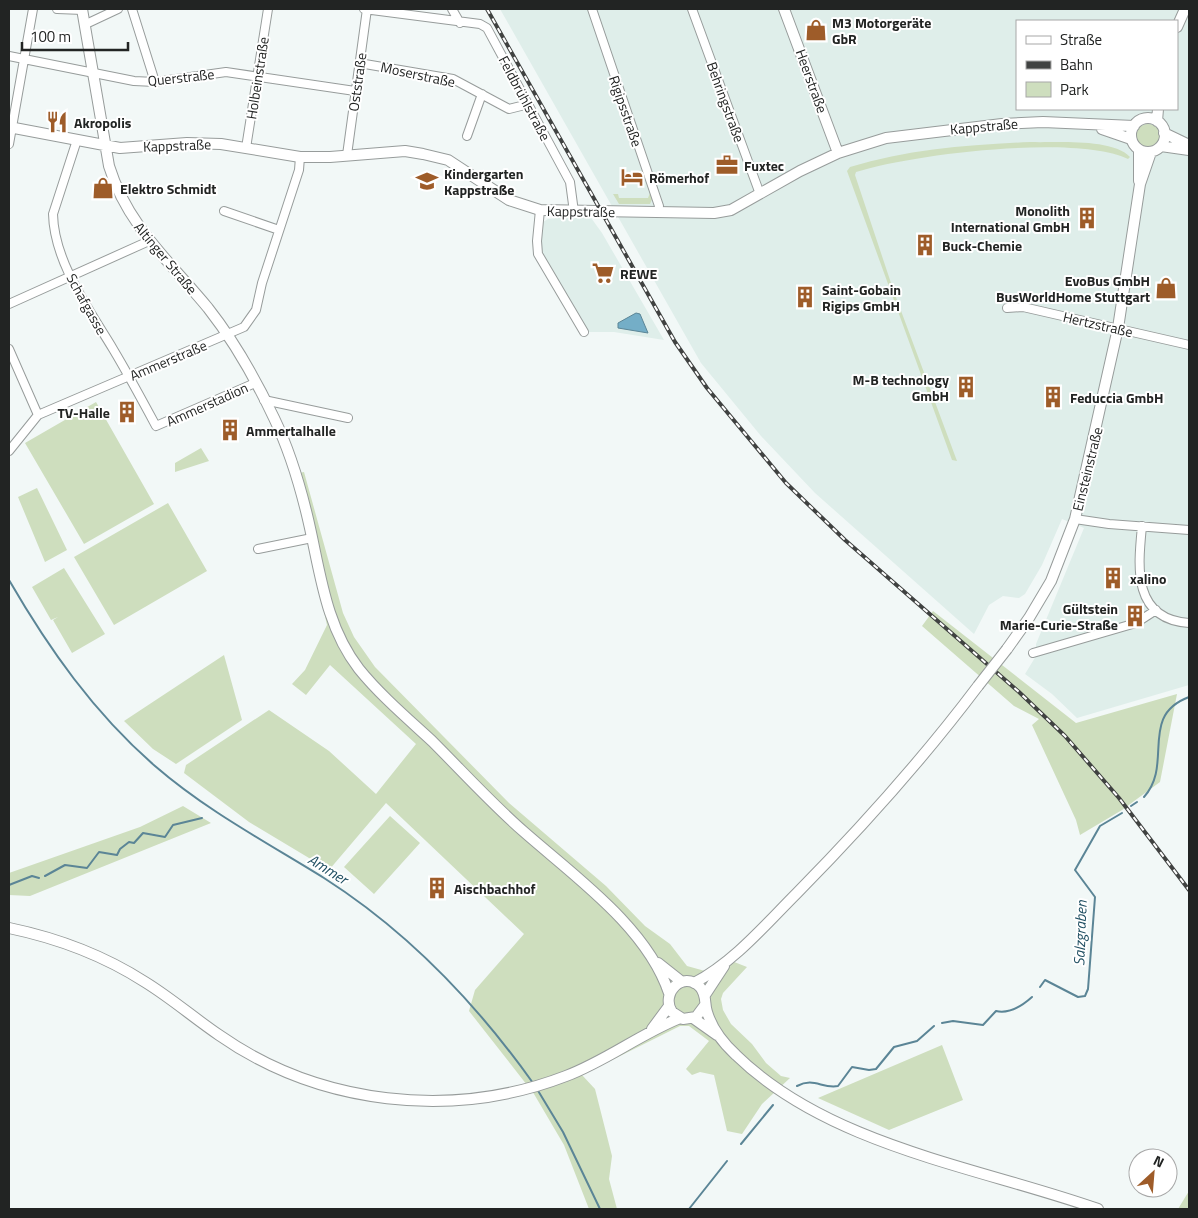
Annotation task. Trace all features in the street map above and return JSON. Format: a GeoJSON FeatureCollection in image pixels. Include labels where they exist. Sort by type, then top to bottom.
{"type":"FeatureCollection","features":[{"type":"Feature","properties":{"kind":"street"},"geometry":{"type":"LineString","coordinates":[[9,144],[10,128],[25,59],[33,9]]}},
{"type":"Feature","properties":{"kind":"street"},"geometry":{"type":"LineString","coordinates":[[57,9],[83,10]]}},
{"type":"Feature","properties":{"kind":"street"},"geometry":{"type":"LineString","coordinates":[[86,24],[118,9]]}},
{"type":"Feature","properties":{"kind":"street"},"geometry":{"type":"LineString","coordinates":[[132,9],[155,82]]}},
{"type":"Feature","properties":{"kind":"street","name":"Holbeinstraße"},"geometry":{"type":"LineString","coordinates":[[246,148],[256,75],[268,9]]}},
{"type":"Feature","properties":{"kind":"street"},"geometry":{"type":"LineString","coordinates":[[365,9],[460,23]]}},
{"type":"Feature","properties":{"kind":"street","name":"Oststraße"},"geometry":{"type":"LineString","coordinates":[[347,155],[365,9]]}},
{"type":"Feature","properties":{"kind":"street"},"geometry":{"type":"LineString","coordinates":[[452,9],[460,23]]}},
{"type":"Feature","properties":{"kind":"street","name":"Rigipsstraße"},"geometry":{"type":"LineString","coordinates":[[592,9],[659,206],[658,212]]}},
{"type":"Feature","properties":{"kind":"street","name":"Behringstraße"},"geometry":{"type":"LineString","coordinates":[[692,9],[760,194]]}},
{"type":"Feature","properties":{"kind":"street","name":"Heerstraße"},"geometry":{"type":"LineString","coordinates":[[784,9],[838,153]]}},
{"type":"Feature","properties":{"kind":"street"},"geometry":{"type":"LineString","coordinates":[[1178,24],[1184,9]]}},
{"type":"Feature","properties":{"kind":"street","name":"Altinger Straße"},"geometry":{"type":"LineString","coordinates":[[83,10],[106,147],[115,185],[128,212],[148,241],[208,308],[227,335],[255,383],[280,432],[295,471],[332,622],[344,646],[358,667],[506,815],[617,916],[655,961]]}},
{"type":"Feature","properties":{"kind":"street","name":"Feldbrühlstraße"},"geometry":{"type":"LineString","coordinates":[[460,23],[480,24],[487,28],[570,182],[574,212]]}},
{"type":"Feature","properties":{"kind":"street","name":"Querstraße"},"geometry":{"type":"LineString","coordinates":[[9,56],[134,81],[155,82],[226,72],[355,91]]}},
{"type":"Feature","properties":{"kind":"street","name":"Moserstraße"},"geometry":{"type":"LineString","coordinates":[[359,63],[453,79],[509,109],[529,104]]}},
{"type":"Feature","properties":{"kind":"street"},"geometry":{"type":"LineString","coordinates":[[467,136],[482,94]]}},
{"type":"Feature","properties":{"kind":"street"},"geometry":{"type":"LineString","coordinates":[[1148,110],[1144,119],[1134,126],[1131,139],[1139,150],[1151,152],[1161,146],[1189,150]]}},
{"type":"Feature","properties":{"kind":"street"},"geometry":{"type":"LineString","coordinates":[[1158,110],[1157,122],[1164,133],[1189,145]]}},
{"type":"Feature","properties":{"kind":"street"},"geometry":{"type":"LineString","coordinates":[[1144,119],[1157,122]]}},
{"type":"Feature","properties":{"kind":"street","name":"Kappstraße"},"geometry":{"type":"LineString","coordinates":[[10,128],[106,147],[120,148],[187,143],[246,148],[300,156],[405,152],[435,156],[461,168],[509,200],[540,210],[714,213],[731,210],[838,153],[886,138],[938,130],[1010,123],[1043,122],[1094,126],[1134,126]]}},
{"type":"Feature","properties":{"kind":"street","name":"Kappstraße"},"geometry":{"type":"LineString","coordinates":[[1094,126],[1131,139]]}},
{"type":"Feature","properties":{"kind":"street"},"geometry":{"type":"LineString","coordinates":[[1161,146],[1164,133]]}},
{"type":"Feature","properties":{"kind":"street","name":"Schafgasse"},"geometry":{"type":"LineString","coordinates":[[77,140],[53,214],[54,224],[70,277],[129,377]]}},
{"type":"Feature","properties":{"kind":"street","name":"Einsteinstraße"},"geometry":{"type":"LineString","coordinates":[[1139,150],[1140,184]]}},
{"type":"Feature","properties":{"kind":"street","name":"Einsteinstraße"},"geometry":{"type":"LineString","coordinates":[[726,964],[854,833],[936,740],[1007,649],[1033,612],[1050,581],[1075,519],[1118,328],[1140,184],[1151,152]]}},
{"type":"Feature","properties":{"kind":"street","name":"Ammerstraße"},"geometry":{"type":"LineString","coordinates":[[9,451],[38,415],[244,327],[256,310],[279,230],[299,170],[300,156]]}},
{"type":"Feature","properties":{"kind":"street"},"geometry":{"type":"LineString","coordinates":[[540,210],[537,240],[538,254],[584,332]]}},
{"type":"Feature","properties":{"kind":"street"},"geometry":{"type":"LineString","coordinates":[[224,212],[279,230]]}},
{"type":"Feature","properties":{"kind":"street"},"geometry":{"type":"LineString","coordinates":[[9,304],[148,241]]}},
{"type":"Feature","properties":{"kind":"street","name":"Hertzstraße"},"geometry":{"type":"LineString","coordinates":[[1006,308],[1023,307],[1189,345]]}},
{"type":"Feature","properties":{"kind":"street"},"geometry":{"type":"LineString","coordinates":[[9,348],[38,415]]}},
{"type":"Feature","properties":{"kind":"street","name":"Ammerstadion"},"geometry":{"type":"LineString","coordinates":[[129,377],[156,426],[255,383]]}},
{"type":"Feature","properties":{"kind":"street"},"geometry":{"type":"LineString","coordinates":[[264,400],[348,418]]}},
{"type":"Feature","properties":{"kind":"street"},"geometry":{"type":"LineString","coordinates":[[1075,519],[1189,530]]}},
{"type":"Feature","properties":{"kind":"street"},"geometry":{"type":"LineString","coordinates":[[1142,526],[1139,580],[1146,596],[1156,610],[1171,619],[1189,623]]}},
{"type":"Feature","properties":{"kind":"street"},"geometry":{"type":"LineString","coordinates":[[258,549],[312,538]]}},
{"type":"Feature","properties":{"kind":"street"},"geometry":{"type":"LineString","coordinates":[[1033,653],[1136,623],[1156,610]]}},
{"type":"Feature","properties":{"kind":"street"},"geometry":{"type":"LineString","coordinates":[[9,928],[55,939],[113,963],[156,989],[240,1049],[280,1070],[327,1087],[370,1097],[428,1101],[472,1099],[525,1090],[603,1060],[651,1030],[680,1018],[693,1018],[701,1013],[705,1000],[726,964]]}},
{"type":"Feature","properties":{"kind":"street"},"geometry":{"type":"LineString","coordinates":[[655,961],[682,982]]}},
{"type":"Feature","properties":{"kind":"street"},"geometry":{"type":"LineString","coordinates":[[655,961],[669,994],[669,1006],[674,1014],[680,1018]]}},
{"type":"Feature","properties":{"kind":"street"},"geometry":{"type":"LineString","coordinates":[[694,983],[726,964]]}},
{"type":"Feature","properties":{"kind":"street"},"geometry":{"type":"LineString","coordinates":[[669,994],[676,985],[682,982],[694,983],[702,989],[718,1035]]}},
{"type":"Feature","properties":{"kind":"street"},"geometry":{"type":"LineString","coordinates":[[651,1030],[669,1006]]}},
{"type":"Feature","properties":{"kind":"street"},"geometry":{"type":"LineString","coordinates":[[693,1018],[718,1035],[736,1056],[773,1086],[813,1110],[927,1157],[1098,1209]]}},
{"type":"Feature","properties":{"kind":"shaded area"},"geometry":{"type":"Polygon","coordinates":[[[500,9],[1189,9],[1189,685],[1077,718],[1052,694],[1025,674],[1036,656],[1036,644],[1084,528],[1062,519],[1042,565],[1025,594],[1019,598],[1003,596],[989,605],[974,634],[815,493],[761,436],[701,363],[500,9]]]}},
{"type":"Feature","properties":{"kind":"shaded area"},"geometry":{"type":"Polygon","coordinates":[[[589,215],[602,233],[664,340],[614,332],[588,332],[543,254],[540,238],[543,222],[548,219],[589,215]]]}},
{"type":"Feature","properties":{"kind":"green space"},"geometry":{"type":"Polygon","coordinates":[[[1148,124],[1156,128],[1160,136],[1156,144],[1148,148],[1140,144],[1136,136],[1140,128],[1148,124]]]}},
{"type":"Feature","properties":{"kind":"green space"},"geometry":{"type":"Polygon","coordinates":[[[1030,142],[1097,144],[1122,151],[1130,157],[1128,159],[1104,152],[1071,148],[994,149],[953,153],[882,165],[856,172],[855,175],[894,292],[957,461],[952,460],[847,171],[850,167],[872,161],[917,152],[962,146],[1030,142]]]}},
{"type":"Feature","properties":{"kind":"green space"},"geometry":{"type":"Polygon","coordinates":[[[650,193],[653,197],[650,204],[619,204],[613,194],[618,194],[619,198],[648,198],[650,193]]]}},
{"type":"Feature","properties":{"kind":"green space"},"geometry":{"type":"Polygon","coordinates":[[[96,402],[154,504],[84,544],[25,443],[96,402]]]}},
{"type":"Feature","properties":{"kind":"green space"},"geometry":{"type":"Polygon","coordinates":[[[201,448],[209,461],[175,472],[175,463],[201,448]]]}},
{"type":"Feature","properties":{"kind":"green space"},"geometry":{"type":"Polygon","coordinates":[[[304,472],[343,613],[354,637],[375,667],[509,803],[606,886],[645,926],[670,944],[687,966],[705,971],[724,958],[747,967],[723,993],[721,999],[723,1010],[731,1024],[752,1044],[766,1063],[781,1076],[790,1078],[762,1104],[742,1134],[727,1131],[714,1075],[700,1072],[692,1075],[686,1069],[709,1041],[689,1026],[680,1026],[582,1075],[595,1089],[612,1156],[609,1179],[617,1209],[589,1209],[564,1145],[534,1094],[469,1011],[475,990],[524,934],[386,803],[329,870],[249,822],[184,773],[186,765],[269,710],[329,751],[376,794],[416,744],[330,665],[306,695],[292,684],[305,670],[327,625],[293,474],[304,472]]]}},
{"type":"Feature","properties":{"kind":"green space"},"geometry":{"type":"Polygon","coordinates":[[[37,488],[67,550],[45,562],[18,497],[37,488]]]}},
{"type":"Feature","properties":{"kind":"green space"},"geometry":{"type":"Polygon","coordinates":[[[168,503],[207,571],[114,625],[74,557],[168,503]]]}},
{"type":"Feature","properties":{"kind":"green space"},"geometry":{"type":"Polygon","coordinates":[[[64,568],[105,634],[72,653],[53,620],[58,617],[51,620],[32,587],[64,568]]]}},
{"type":"Feature","properties":{"kind":"green space"},"geometry":{"type":"Polygon","coordinates":[[[933,611],[1076,723],[1177,694],[1160,782],[1122,810],[1080,835],[1076,820],[1032,725],[1039,719],[1014,706],[922,626],[933,611]]]}},
{"type":"Feature","properties":{"kind":"green space"},"geometry":{"type":"Polygon","coordinates":[[[224,655],[242,720],[176,764],[153,749],[124,721],[224,655]]]}},
{"type":"Feature","properties":{"kind":"green space"},"geometry":{"type":"Polygon","coordinates":[[[183,806],[211,823],[30,896],[9,895],[9,873],[140,827],[183,806]]]}},
{"type":"Feature","properties":{"kind":"green space"},"geometry":{"type":"Polygon","coordinates":[[[390,816],[420,843],[374,894],[344,867],[390,816]]]}},
{"type":"Feature","properties":{"kind":"green space"},"geometry":{"type":"Polygon","coordinates":[[[942,1045],[963,1100],[889,1130],[818,1098],[942,1045]]]}},
{"type":"Feature","properties":{"kind":"green space"},"geometry":{"type":"Polygon","coordinates":[[[1189,1191],[1189,1209],[1178,1209],[1189,1191]]]}},
{"type":"Feature","properties":{"kind":"water"},"geometry":{"type":"Polygon","coordinates":[[[636,313],[640,314],[648,333],[618,328],[618,323],[636,313]]]}},
{"type":"Feature","properties":{"kind":"waterway","name":"Ammer"},"geometry":{"type":"LineString","coordinates":[[9,580],[40,631],[74,679],[133,746],[195,797],[324,878],[384,921],[412,945],[464,997],[511,1053],[533,1083]]}},
{"type":"Feature","properties":{"kind":"waterway","name":"Salzgraben"},"geometry":{"type":"LineString","coordinates":[[1144,797],[1152,784],[1157,770],[1160,728],[1165,716],[1174,705],[1189,697]]}},
{"type":"Feature","properties":{"kind":"waterway","name":"Salzgraben"},"geometry":{"type":"LineString","coordinates":[[1131,806],[1137,802]]}},
{"type":"Feature","properties":{"kind":"waterway","name":"Salzgraben"},"geometry":{"type":"LineString","coordinates":[[1040,987],[1045,980],[1078,997],[1085,996],[1088,989],[1095,897],[1075,870],[1100,826],[1122,813]]}},
{"type":"Feature","properties":{"kind":"waterway"},"geometry":{"type":"LineString","coordinates":[[45,876],[65,865],[87,868],[99,852],[117,855],[120,849],[129,842],[134,843],[143,833],[165,837],[173,825],[202,818]]}},
{"type":"Feature","properties":{"kind":"waterway"},"geometry":{"type":"LineString","coordinates":[[9,885],[32,876],[39,878]]}},
{"type":"Feature","properties":{"kind":"waterway","name":"Salzgraben"},"geometry":{"type":"LineString","coordinates":[[942,1023],[953,1021],[983,1025],[996,1011],[1001,1012],[1015,1009],[1032,997]]}},
{"type":"Feature","properties":{"kind":"waterway","name":"Salzgraben"},"geometry":{"type":"LineString","coordinates":[[797,1086],[808,1083],[838,1086],[852,1067],[869,1070],[876,1069],[894,1047],[917,1041],[934,1026]]}},
{"type":"Feature","properties":{"kind":"waterway","name":"Ammer"},"geometry":{"type":"LineString","coordinates":[[537,1089],[563,1132],[600,1209]]}},
{"type":"Feature","properties":{"kind":"waterway","name":"Salzgraben"},"geometry":{"type":"LineString","coordinates":[[741,1144],[773,1105]]}},
{"type":"Feature","properties":{"kind":"waterway","name":"Salzgraben"},"geometry":{"type":"LineString","coordinates":[[689,1209],[727,1161]]}},
{"type":"Feature","properties":{"kind":"railway"},"geometry":{"type":"LineString","coordinates":[[487,9],[675,342],[707,388],[786,483],[845,540],[1019,692],[1065,736],[1119,798],[1189,890]]}},
{"type":"Feature","properties":{"kind":"place","name":"M3 Motorgeräte GbR"},"geometry":{"type":"Point","coordinates":[816,30]}},
{"type":"Feature","properties":{"kind":"place","name":"Akropolis"},"geometry":{"type":"Point","coordinates":[57,122]}},
{"type":"Feature","properties":{"kind":"place","name":"Fuxtec"},"geometry":{"type":"Point","coordinates":[727,165]}},
{"type":"Feature","properties":{"kind":"place","name":"Römerhof"},"geometry":{"type":"Point","coordinates":[632,177]}},
{"type":"Feature","properties":{"kind":"place","name":"Kindergarten Kappstraße"},"geometry":{"type":"Point","coordinates":[427,181]}},
{"type":"Feature","properties":{"kind":"place","name":"Elektro Schmidt"},"geometry":{"type":"Point","coordinates":[103,188]}},
{"type":"Feature","properties":{"kind":"place","name":"Monolith International GmbH"},"geometry":{"type":"Point","coordinates":[1087,218]}},
{"type":"Feature","properties":{"kind":"place","name":"Buck-Chemie"},"geometry":{"type":"Point","coordinates":[925,245]}},
{"type":"Feature","properties":{"kind":"place","name":"REWE"},"geometry":{"type":"Point","coordinates":[603,273]}},
{"type":"Feature","properties":{"kind":"place","name":"EvoBus GmbH BusWorldHome Stuttgart"},"geometry":{"type":"Point","coordinates":[1166,288]}},
{"type":"Feature","properties":{"kind":"place","name":"Saint-Gobain Rigips GmbH"},"geometry":{"type":"Point","coordinates":[805,297]}},
{"type":"Feature","properties":{"kind":"place","name":"M-B technology GmbH"},"geometry":{"type":"Point","coordinates":[966,387]}},
{"type":"Feature","properties":{"kind":"place","name":"Feduccia GmbH"},"geometry":{"type":"Point","coordinates":[1053,397]}},
{"type":"Feature","properties":{"kind":"place","name":"TV-Halle"},"geometry":{"type":"Point","coordinates":[127,412]}},
{"type":"Feature","properties":{"kind":"place","name":"Ammertalhalle"},"geometry":{"type":"Point","coordinates":[230,430]}},
{"type":"Feature","properties":{"kind":"place","name":"xalino"},"geometry":{"type":"Point","coordinates":[1113,578]}},
{"type":"Feature","properties":{"kind":"place","name":"Gültstein Marie-Curie-Straße"},"geometry":{"type":"Point","coordinates":[1135,616]}},
{"type":"Feature","properties":{"kind":"place","name":"Aischbachhof"},"geometry":{"type":"Point","coordinates":[437,888]}}]}
